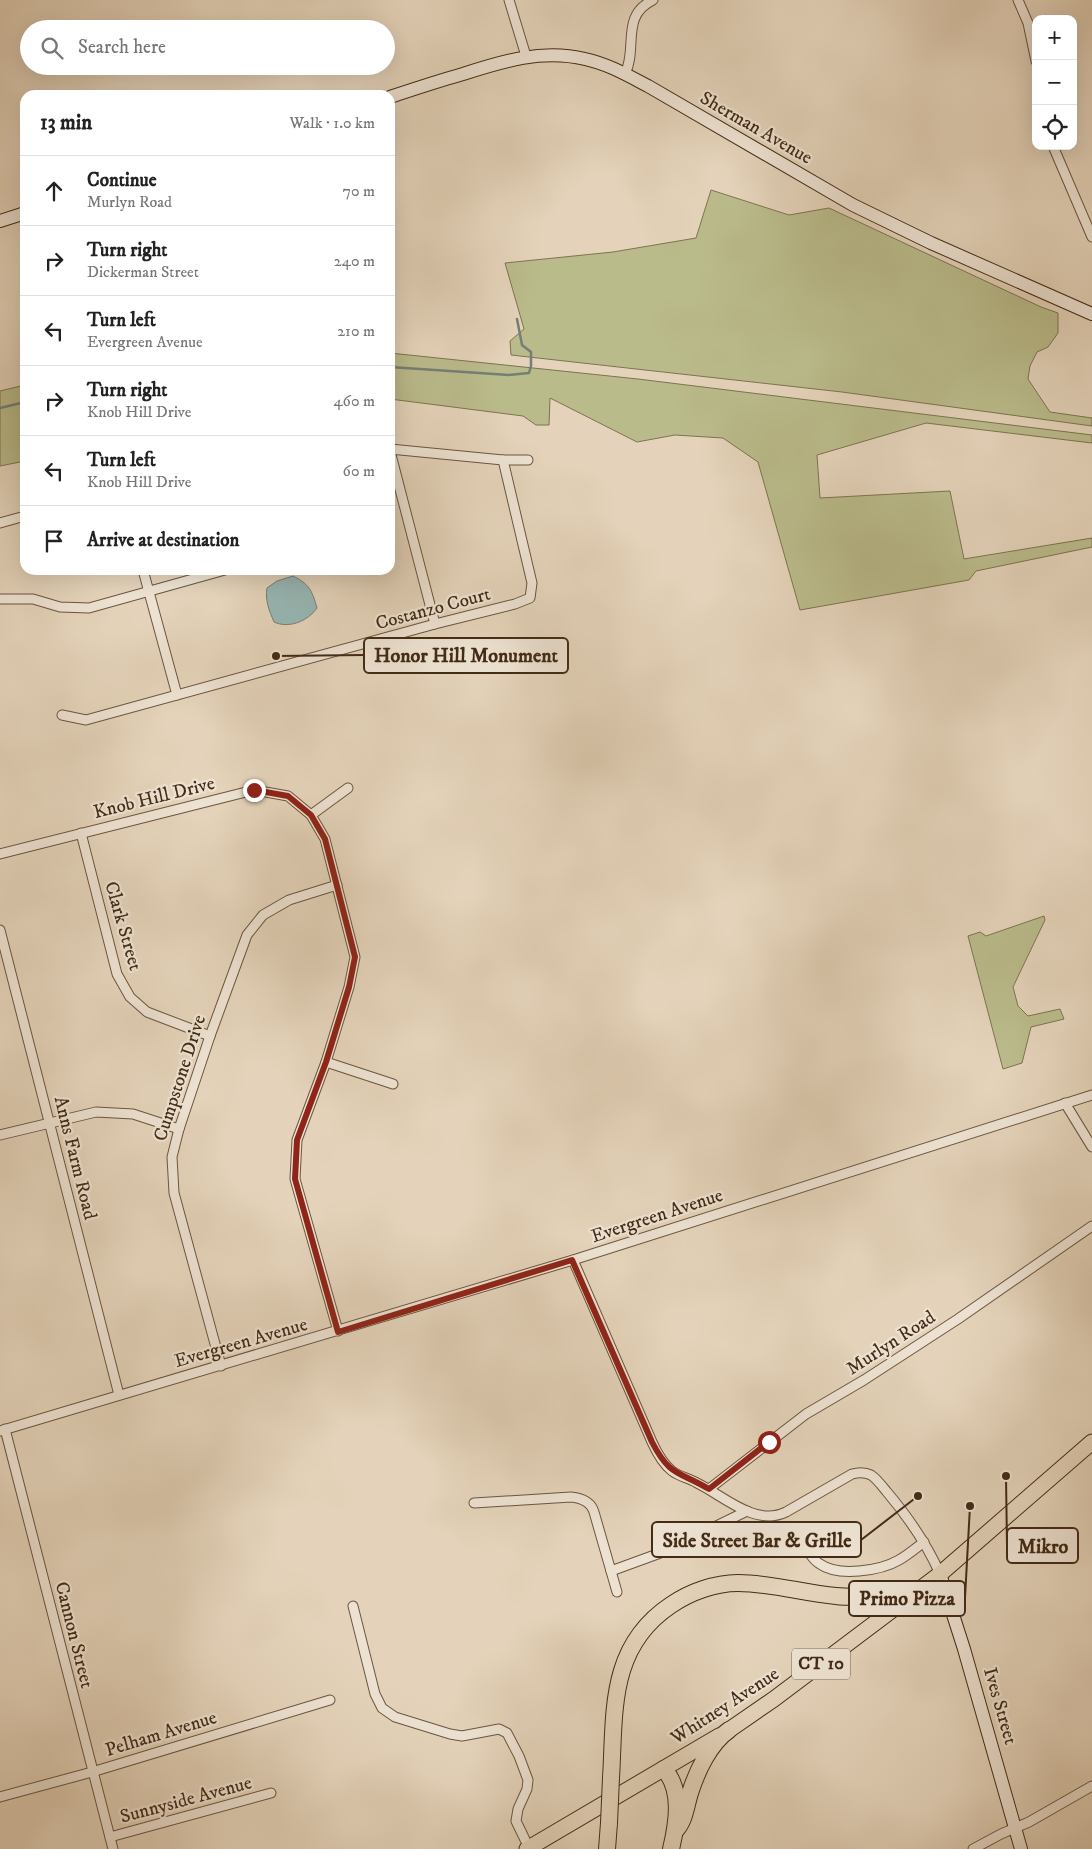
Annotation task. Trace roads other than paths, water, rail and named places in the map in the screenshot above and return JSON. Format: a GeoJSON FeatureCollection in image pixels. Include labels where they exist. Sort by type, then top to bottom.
{"type":"FeatureCollection","features":[{"type":"Feature","properties":{"kind":"highway"},"geometry":{"type":"LineString","coordinates":[[607,1849],[616,1695],[619,1677],[630,1647],[643,1629],[659,1614],[675,1602],[709,1588],[740,1583],[846,1597],[911,1596]]}},
{"type":"Feature","properties":{"kind":"highway"},"geometry":{"type":"LineString","coordinates":[[676,1830],[682,1822],[692,1786],[701,1767],[715,1743],[729,1730]]}},
{"type":"Feature","properties":{"kind":"highway"},"geometry":{"type":"LineString","coordinates":[[664,1769],[671,1778],[677,1804],[676,1830],[671,1849]]}},
{"type":"Feature","properties":{"kind":"main road","name":"Sherman Avenue"},"geometry":{"type":"LineString","coordinates":[[395,95],[526,56],[571,56],[601,63],[625,74],[853,205],[1092,314]]}},
{"type":"Feature","properties":{"kind":"main road"},"geometry":{"type":"LineString","coordinates":[[0,221],[20,215]]}},
{"type":"Feature","properties":{"kind":"main road","name":"Whitney Avenue"},"geometry":{"type":"LineString","coordinates":[[528,1849],[729,1730],[774,1699],[940,1574],[1092,1442]]}},
{"type":"Feature","properties":{"kind":"main road","name":"Ives Street"},"geometry":{"type":"LineString","coordinates":[[940,1574],[964,1648],[1021,1849]]}},
{"type":"Feature","properties":{"kind":"street"},"geometry":{"type":"LineString","coordinates":[[509,0],[526,56]]}},
{"type":"Feature","properties":{"kind":"street"},"geometry":{"type":"LineString","coordinates":[[625,74],[630,62],[633,21],[640,9],[653,0]]}},
{"type":"Feature","properties":{"kind":"street"},"geometry":{"type":"LineString","coordinates":[[1018,0],[1025,13],[1036,60]]}},
{"type":"Feature","properties":{"kind":"street"},"geometry":{"type":"LineString","coordinates":[[1055,150],[1092,237]]}},
{"type":"Feature","properties":{"kind":"street"},"geometry":{"type":"LineString","coordinates":[[395,450],[502,460],[528,460]]}},
{"type":"Feature","properties":{"kind":"street","name":"Costanzo Court"},"geometry":{"type":"LineString","coordinates":[[62,715],[86,720],[435,624],[515,604],[530,598],[532,582],[502,460]]}},
{"type":"Feature","properties":{"kind":"street"},"geometry":{"type":"LineString","coordinates":[[395,469],[435,624]]}},
{"type":"Feature","properties":{"kind":"street"},"geometry":{"type":"LineString","coordinates":[[0,524],[20,518]]}},
{"type":"Feature","properties":{"kind":"street"},"geometry":{"type":"LineString","coordinates":[[144,575],[178,695]]}},
{"type":"Feature","properties":{"kind":"street"},"geometry":{"type":"LineString","coordinates":[[0,599],[33,599],[60,607],[89,608],[209,575]]}},
{"type":"Feature","properties":{"kind":"street"},"geometry":{"type":"LineString","coordinates":[[311,815],[348,788]]}},
{"type":"Feature","properties":{"kind":"street","name":"Knob Hill Drive"},"geometry":{"type":"LineString","coordinates":[[0,854],[254,790],[288,796],[311,815],[325,839],[355,957],[349,987],[326,1062],[297,1140],[295,1179],[338,1332]]}},
{"type":"Feature","properties":{"kind":"street","name":"Clark Street"},"geometry":{"type":"LineString","coordinates":[[81,833],[117,974],[130,997],[148,1012],[210,1036]]}},
{"type":"Feature","properties":{"kind":"street","name":"Cumpstone Drive"},"geometry":{"type":"LineString","coordinates":[[221,1366],[174,1193],[172,1157],[179,1129],[210,1036],[247,934],[263,915],[289,900],[338,885]]}},
{"type":"Feature","properties":{"kind":"street","name":"Anns Farm Road"},"geometry":{"type":"LineString","coordinates":[[0,930],[119,1395]]}},
{"type":"Feature","properties":{"kind":"street"},"geometry":{"type":"LineString","coordinates":[[326,1062],[393,1084]]}},
{"type":"Feature","properties":{"kind":"street","name":"Evergreen Avenue"},"geometry":{"type":"LineString","coordinates":[[3,1430],[338,1332],[1092,1095]]}},
{"type":"Feature","properties":{"kind":"street"},"geometry":{"type":"LineString","coordinates":[[1065,1103],[1092,1147]]}},
{"type":"Feature","properties":{"kind":"street"},"geometry":{"type":"LineString","coordinates":[[0,1135],[96,1112],[133,1114],[179,1129]]}},
{"type":"Feature","properties":{"kind":"street","name":"Murlyn Road"},"geometry":{"type":"LineString","coordinates":[[709,1489],[806,1414],[864,1380],[958,1319],[1092,1226]]}},
{"type":"Feature","properties":{"kind":"street"},"geometry":{"type":"LineString","coordinates":[[572,1260],[659,1456],[674,1472],[747,1510],[764,1516],[779,1515],[848,1476],[863,1472],[877,1480],[898,1506],[924,1542],[940,1574]]}},
{"type":"Feature","properties":{"kind":"street","name":"Cannon Street"},"geometry":{"type":"LineString","coordinates":[[3,1430],[113,1849]]}},
{"type":"Feature","properties":{"kind":"street"},"geometry":{"type":"LineString","coordinates":[[474,1503],[571,1497],[579,1498],[590,1504],[593,1508],[617,1592]]}},
{"type":"Feature","properties":{"kind":"street"},"geometry":{"type":"LineString","coordinates":[[611,1571],[663,1552],[747,1510]]}},
{"type":"Feature","properties":{"kind":"street"},"geometry":{"type":"LineString","coordinates":[[807,1550],[817,1562],[824,1566],[857,1571],[879,1568],[895,1562],[924,1542]]}},
{"type":"Feature","properties":{"kind":"street"},"geometry":{"type":"LineString","coordinates":[[353,1606],[376,1694],[382,1708],[395,1717],[450,1734],[462,1736],[495,1730],[503,1731],[507,1734],[519,1756],[528,1780],[527,1789],[518,1809],[516,1820],[528,1849]]}},
{"type":"Feature","properties":{"kind":"street","name":"Pelham Avenue"},"geometry":{"type":"LineString","coordinates":[[0,1797],[92,1772],[330,1700]]}},
{"type":"Feature","properties":{"kind":"street"},"geometry":{"type":"LineString","coordinates":[[974,1849],[1029,1822],[1092,1786]]}},
{"type":"Feature","properties":{"kind":"street","name":"Sunnyside Avenue"},"geometry":{"type":"LineString","coordinates":[[110,1837],[271,1793]]}},
{"type":"Feature","properties":{"kind":"water"},"geometry":{"type":"Polygon","coordinates":[[[293,576],[309,588],[317,608],[309,617],[292,624],[286,625],[274,622],[267,601],[267,588],[277,581],[293,576]]]}},
{"type":"Feature","properties":{"kind":"waterway"},"geometry":{"type":"LineString","coordinates":[[395,367],[509,375],[529,373],[531,352],[522,345],[517,319]]}},
{"type":"Feature","properties":{"kind":"waterway"},"geometry":{"type":"LineString","coordinates":[[0,408],[20,403]]}},
{"type":"Feature","properties":{"kind":"place","name":"Honor Hill Monument"},"geometry":{"type":"Point","coordinates":[276,656]}},
{"type":"Feature","properties":{"kind":"place","name":"Mikro"},"geometry":{"type":"Point","coordinates":[1006,1476]}},
{"type":"Feature","properties":{"kind":"place","name":"Side Street Bar & Grille"},"geometry":{"type":"Point","coordinates":[918,1496]}},
{"type":"Feature","properties":{"kind":"place","name":"Primo Pizza"},"geometry":{"type":"Point","coordinates":[970,1506]}}]}
